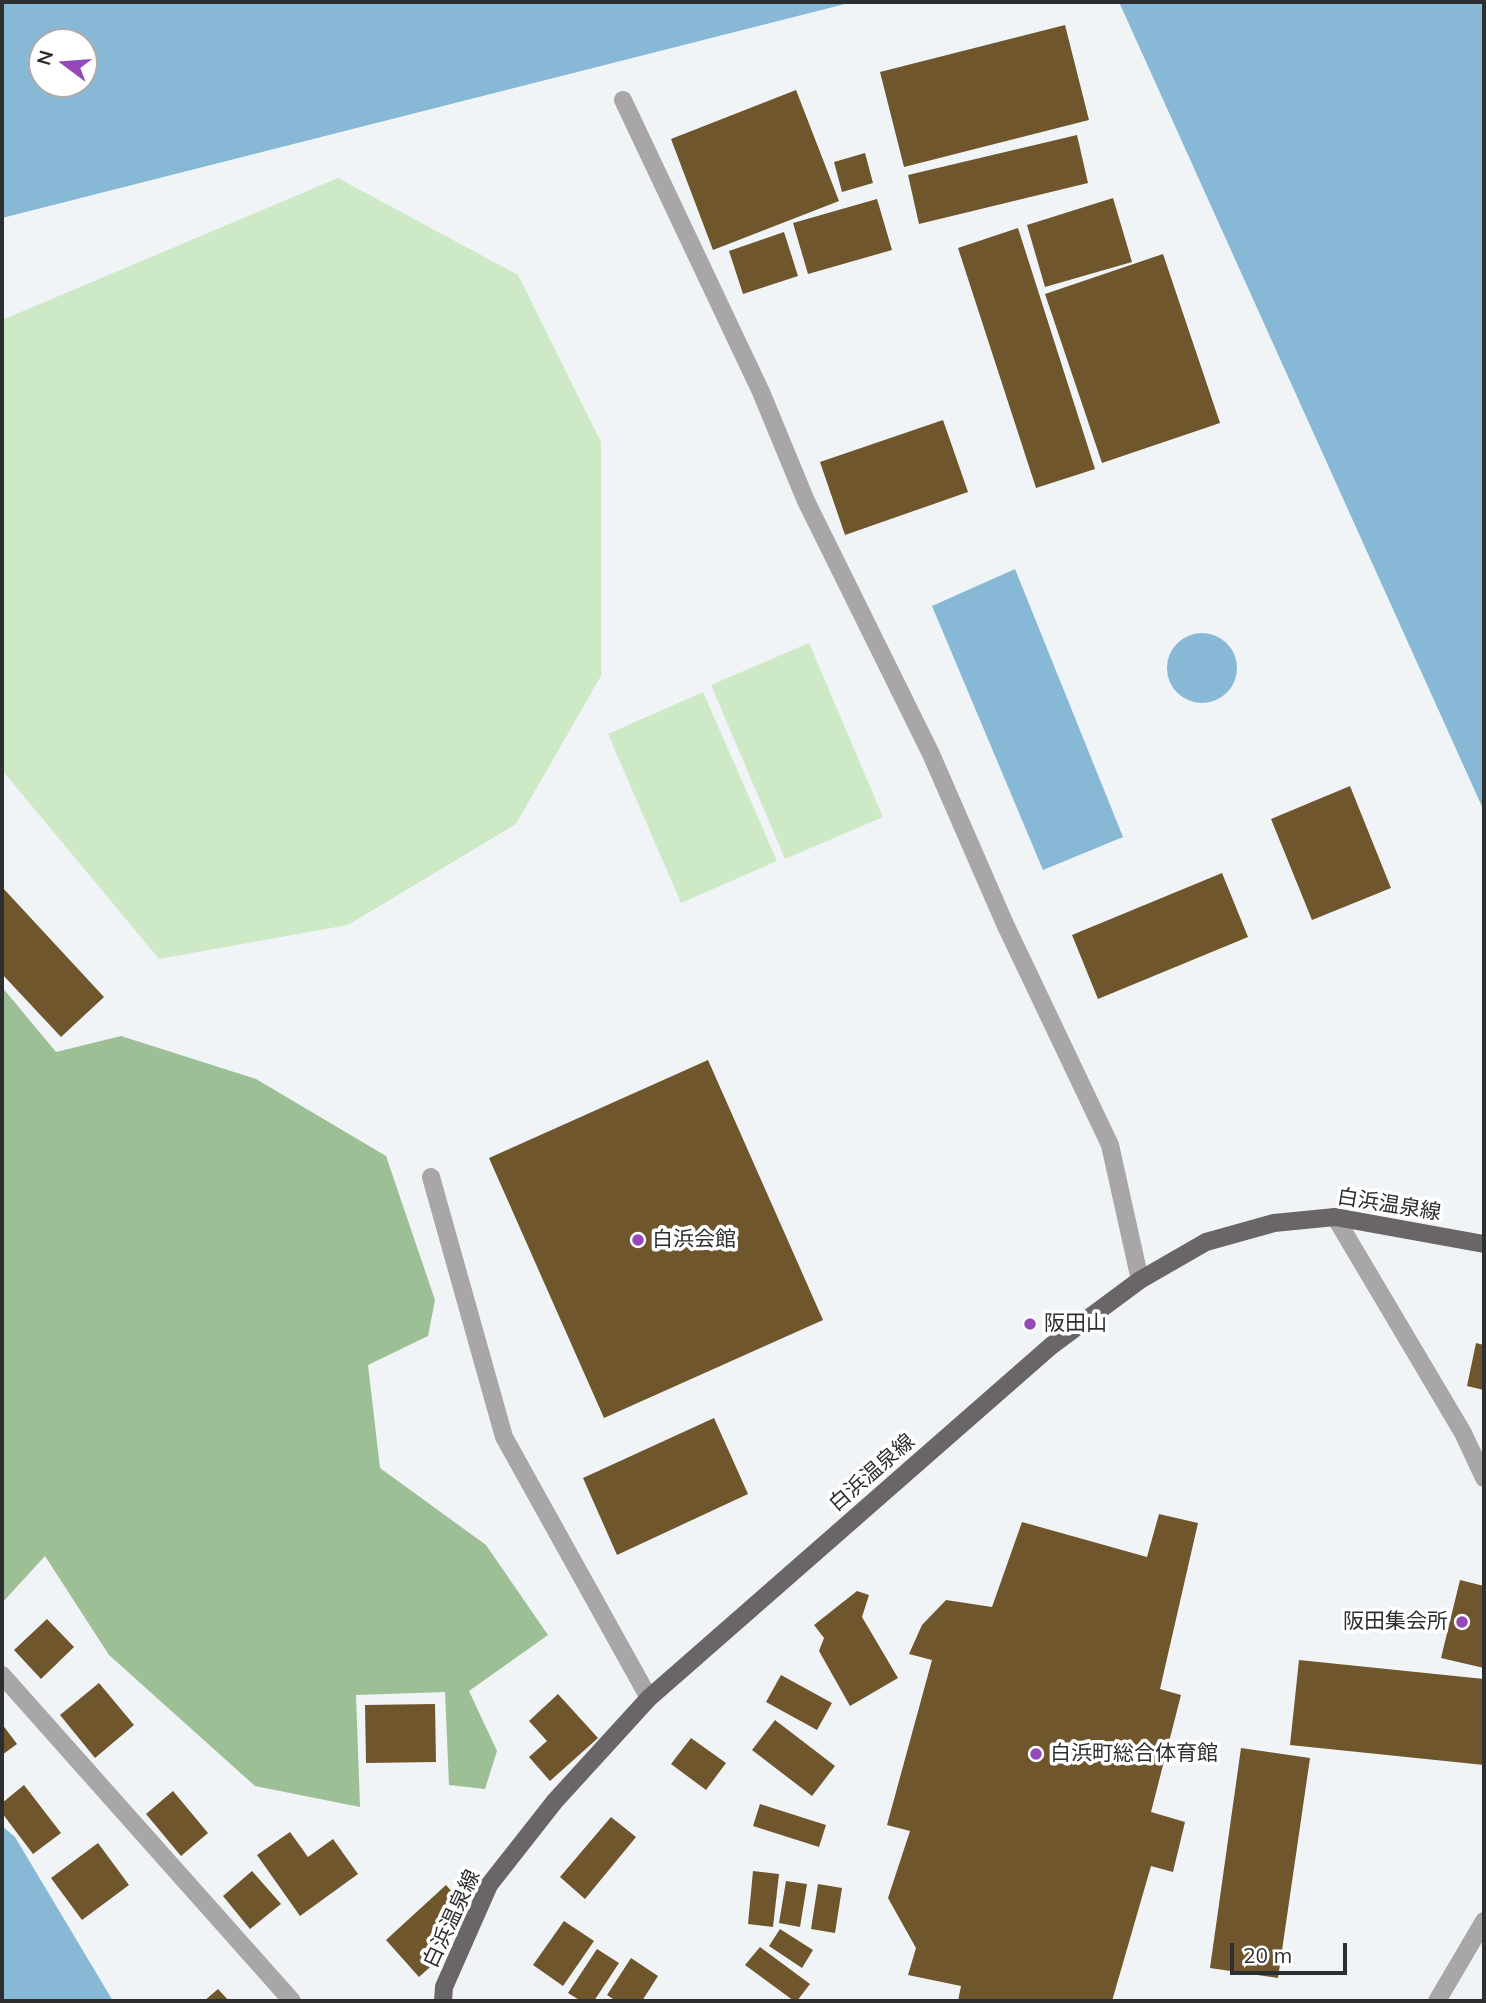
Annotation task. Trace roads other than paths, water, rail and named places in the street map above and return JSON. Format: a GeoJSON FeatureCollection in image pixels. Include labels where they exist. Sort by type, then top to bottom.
{"type":"FeatureCollection","features":[{"type":"Feature","properties":{"kind":"main road","name":"白浜温泉線"},"geometry":{"type":"LineString","coordinates":[[443,2001],[444,1987],[489,1885],[555,1801],[649,1699],[1051,1346],[1140,1280],[1206,1242],[1274,1223],[1335,1217],[1484,1244]]}},
{"type":"Feature","properties":{"kind":"street"},"geometry":{"type":"LineString","coordinates":[[623,100],[761,392],[806,500],[932,754],[1005,924],[1110,1144],[1140,1280]]}},
{"type":"Feature","properties":{"kind":"street"},"geometry":{"type":"LineString","coordinates":[[431,1177],[504,1437],[649,1699]]}},
{"type":"Feature","properties":{"kind":"street"},"geometry":{"type":"LineString","coordinates":[[1335,1217],[1463,1433],[1484,1478]]}},
{"type":"Feature","properties":{"kind":"street"},"geometry":{"type":"LineString","coordinates":[[2,1675],[292,2001]]}},
{"type":"Feature","properties":{"kind":"street"},"geometry":{"type":"LineString","coordinates":[[1437,2001],[1484,1921]]}},
{"type":"Feature","properties":{"kind":"water"},"geometry":{"type":"Polygon","coordinates":[[[2,2],[853,2],[2,218],[2,2]]]}},
{"type":"Feature","properties":{"kind":"water"},"geometry":{"type":"Polygon","coordinates":[[[1119,2],[1484,2],[1484,811],[1119,2]]]}},
{"type":"Feature","properties":{"kind":"water"},"geometry":{"type":"Polygon","coordinates":[[[1015,569],[1123,837],[1043,870],[932,606],[1015,569]]]}},
{"type":"Feature","properties":{"kind":"water"},"geometry":{"type":"Polygon","coordinates":[[[1202,633],[1227,643],[1237,668],[1227,693],[1202,703],[1177,693],[1167,668],[1177,643],[1202,633]]]}},
{"type":"Feature","properties":{"kind":"water"},"geometry":{"type":"Polygon","coordinates":[[[2,1826],[15,1837],[113,2001],[2,2001],[2,1826]]]}},
{"type":"Feature","properties":{"kind":"place","name":"白浜会館"},"geometry":{"type":"Point","coordinates":[638,1240]}},
{"type":"Feature","properties":{"kind":"place","name":"阪田山"},"geometry":{"type":"Point","coordinates":[1030,1324]}},
{"type":"Feature","properties":{"kind":"place","name":"阪田集会所"},"geometry":{"type":"Point","coordinates":[1462,1622]}},
{"type":"Feature","properties":{"kind":"place","name":"白浜町総合体育館"},"geometry":{"type":"Point","coordinates":[1036,1754]}}]}
